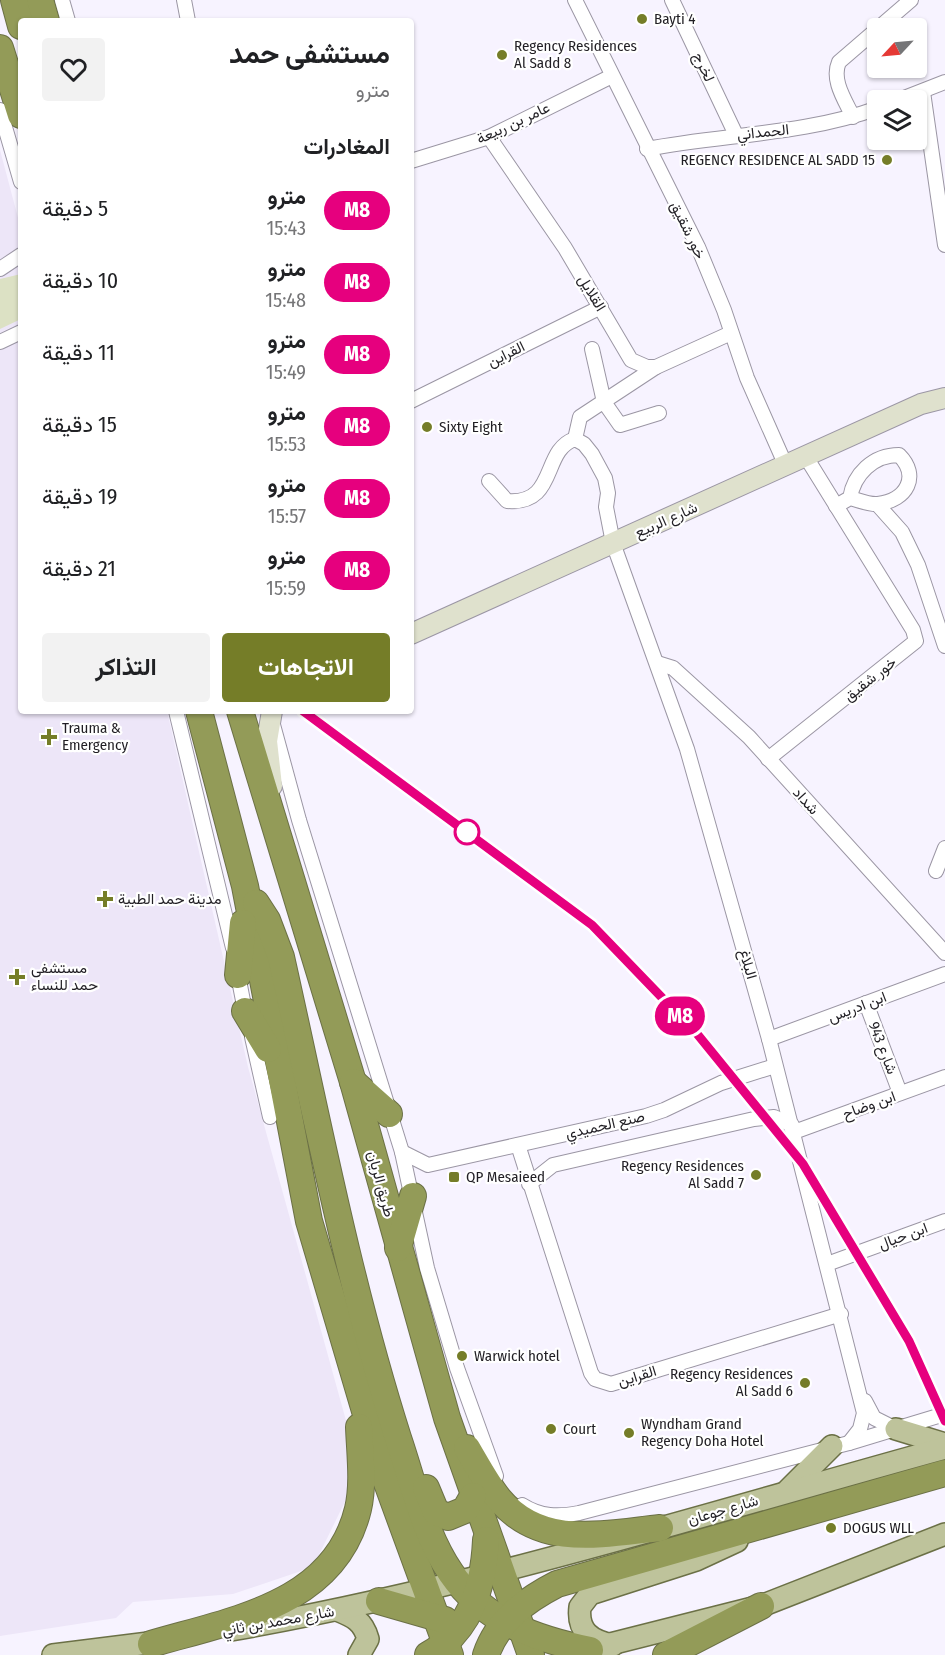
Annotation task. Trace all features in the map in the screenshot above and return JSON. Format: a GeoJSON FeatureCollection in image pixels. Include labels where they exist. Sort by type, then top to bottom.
{"type":"FeatureCollection","features":[{"type":"Feature","properties":{"kind":"highway"},"geometry":{"type":"LineString","coordinates":[[14,0],[19,18]]}},
{"type":"Feature","properties":{"kind":"highway"},"geometry":{"type":"LineString","coordinates":[[40,0],[45,18]]}},
{"type":"Feature","properties":{"kind":"highway"},"geometry":{"type":"LineString","coordinates":[[0,48],[18,105]]}},
{"type":"Feature","properties":{"kind":"highway"},"geometry":{"type":"LineString","coordinates":[[200,714],[245,886],[280,1079],[309,1221],[382,1472],[446,1645]]}},
{"type":"Feature","properties":{"kind":"highway","name":"طريق الريان"},"geometry":{"type":"LineString","coordinates":[[241,714],[353,1082],[447,1418],[486,1534],[480,1576],[513,1621],[531,1655]]}},
{"type":"Feature","properties":{"kind":"highway"},"geometry":{"type":"LineString","coordinates":[[238,975],[245,886]]}},
{"type":"Feature","properties":{"kind":"highway"},"geometry":{"type":"LineString","coordinates":[[245,886],[267,920],[280,957],[358,1296],[414,1486],[444,1560],[480,1576],[475,1600],[446,1645]]}},
{"type":"Feature","properties":{"kind":"highway"},"geometry":{"type":"LineString","coordinates":[[245,1011],[263,1040],[280,1079]]}},
{"type":"Feature","properties":{"kind":"highway"},"geometry":{"type":"LineString","coordinates":[[353,1082],[389,1114]]}},
{"type":"Feature","properties":{"kind":"highway"},"geometry":{"type":"LineString","coordinates":[[398,1249],[412,1191]]}},
{"type":"Feature","properties":{"kind":"highway"},"geometry":{"type":"LineString","coordinates":[[358,1296],[398,1397],[433,1507],[442,1516],[454,1517],[465,1510],[473,1496]]}},
{"type":"Feature","properties":{"kind":"highway"},"geometry":{"type":"LineString","coordinates":[[151,1644],[279,1604],[304,1590],[328,1568],[341,1552],[358,1509],[361,1485],[358,1394]]}},
{"type":"Feature","properties":{"kind":"highway"},"geometry":{"type":"LineString","coordinates":[[447,1418],[498,1498],[524,1522],[541,1530],[565,1536],[660,1528]]}},
{"type":"Feature","properties":{"kind":"highway"},"geometry":{"type":"LineString","coordinates":[[446,1645],[490,1653],[513,1621],[538,1594],[580,1575],[945,1473]]}},
{"type":"Feature","properties":{"kind":"highway"},"geometry":{"type":"LineString","coordinates":[[379,1600],[434,1615]]}},
{"type":"Feature","properties":{"kind":"highway"},"geometry":{"type":"LineString","coordinates":[[475,1600],[513,1621],[590,1650]]}},
{"type":"Feature","properties":{"kind":"highway"},"geometry":{"type":"LineString","coordinates":[[666,1655],[761,1606]]}},
{"type":"Feature","properties":{"kind":"main road"},"geometry":{"type":"LineString","coordinates":[[896,1429],[945,1446]]}},
{"type":"Feature","properties":{"kind":"main road"},"geometry":{"type":"LineString","coordinates":[[787,1491],[841,1444]]}},
{"type":"Feature","properties":{"kind":"main road","name":"شارع جوعان"},"geometry":{"type":"LineString","coordinates":[[480,1576],[660,1528],[945,1446]]}},
{"type":"Feature","properties":{"kind":"main road"},"geometry":{"type":"LineString","coordinates":[[784,1519],[696,1560],[590,1594],[580,1607],[581,1626],[592,1639],[590,1650],[761,1606],[945,1534]]}},
{"type":"Feature","properties":{"kind":"main road","name":"شارع محمد بن ثاني"},"geometry":{"type":"LineString","coordinates":[[53,1655],[151,1644],[337,1610],[480,1576]]}},
{"type":"Feature","properties":{"kind":"main road"},"geometry":{"type":"LineString","coordinates":[[337,1610],[358,1619],[365,1629],[368,1639],[359,1655]]}},
{"type":"Feature","properties":{"kind":"street"},"geometry":{"type":"LineString","coordinates":[[62,0],[67,18]]}},
{"type":"Feature","properties":{"kind":"street"},"geometry":{"type":"LineString","coordinates":[[184,0],[187,18]]}},
{"type":"Feature","properties":{"kind":"street","name":"خور شقيق"},"geometry":{"type":"LineString","coordinates":[[576,0],[647,150],[698,247],[750,387],[786,466]]}},
{"type":"Feature","properties":{"kind":"street","name":"لخرج"},"geometry":{"type":"LineString","coordinates":[[672,0],[735,135]]}},
{"type":"Feature","properties":{"kind":"street"},"geometry":{"type":"LineString","coordinates":[[853,117],[837,81],[836,69],[839,62],[910,0]]}},
{"type":"Feature","properties":{"kind":"street","name":"عامر بن ربيعة"},"geometry":{"type":"LineString","coordinates":[[414,160],[489,137],[612,76]]}},
{"type":"Feature","properties":{"kind":"street"},"geometry":{"type":"LineString","coordinates":[[927,90],[945,82]]}},
{"type":"Feature","properties":{"kind":"street"},"geometry":{"type":"LineString","coordinates":[[0,110],[18,172]]}},
{"type":"Feature","properties":{"kind":"street","name":"الحمداني"},"geometry":{"type":"LineString","coordinates":[[647,150],[735,135],[808,127],[867,112]]}},
{"type":"Feature","properties":{"kind":"street"},"geometry":{"type":"LineString","coordinates":[[927,120],[945,245]]}},
{"type":"Feature","properties":{"kind":"street","name":"القلايل"},"geometry":{"type":"LineString","coordinates":[[489,137],[565,248],[631,360],[647,367],[656,367]]}},
{"type":"Feature","properties":{"kind":"street"},"geometry":{"type":"LineString","coordinates":[[1,269],[18,257]]}},
{"type":"Feature","properties":{"kind":"street"},"geometry":{"type":"LineString","coordinates":[[1,269],[18,269]]}},
{"type":"Feature","properties":{"kind":"street","name":"القراين"},"geometry":{"type":"LineString","coordinates":[[414,400],[600,307]]}},
{"type":"Feature","properties":{"kind":"street"},"geometry":{"type":"LineString","coordinates":[[0,342],[18,333]]}},
{"type":"Feature","properties":{"kind":"street"},"geometry":{"type":"LineString","coordinates":[[489,482],[507,501],[515,502],[534,494],[544,486],[555,458],[566,442],[575,439],[580,417],[656,367],[731,333]]}},
{"type":"Feature","properties":{"kind":"street"},"geometry":{"type":"LineString","coordinates":[[592,349],[604,402],[620,425],[659,412]]}},
{"type":"Feature","properties":{"kind":"street","name":"شارع الربيع"},"geometry":{"type":"LineString","coordinates":[[414,633],[921,404],[945,387]]}},
{"type":"Feature","properties":{"kind":"street","name":"شارع الربيع"},"geometry":{"type":"LineString","coordinates":[[921,404],[945,398]]}},
{"type":"Feature","properties":{"kind":"street","name":"البلاغ"},"geometry":{"type":"LineString","coordinates":[[575,439],[588,449],[608,486],[606,507],[613,543],[687,749],[793,1129],[860,1390],[863,1421],[841,1444]]}},
{"type":"Feature","properties":{"kind":"street"},"geometry":{"type":"LineString","coordinates":[[836,506],[850,498],[858,474],[884,456],[899,455],[908,464],[911,478],[909,485],[901,493],[878,504]]}},
{"type":"Feature","properties":{"kind":"street","name":"خور شقيق"},"geometry":{"type":"LineString","coordinates":[[768,759],[915,641],[913,630],[806,457]]}},
{"type":"Feature","properties":{"kind":"street"},"geometry":{"type":"LineString","coordinates":[[850,498],[878,504],[902,532],[918,565],[945,646]]}},
{"type":"Feature","properties":{"kind":"street","name":"شداد"},"geometry":{"type":"LineString","coordinates":[[657,663],[673,668],[749,737],[945,953]]}},
{"type":"Feature","properties":{"kind":"street"},"geometry":{"type":"LineString","coordinates":[[177,714],[227,915],[245,1011],[270,1117]]}},
{"type":"Feature","properties":{"kind":"street"},"geometry":{"type":"LineString","coordinates":[[271,714],[267,741],[273,801],[271,818]]}},
{"type":"Feature","properties":{"kind":"street","name":"طريق الريان"},"geometry":{"type":"LineString","coordinates":[[272,714],[299,820],[402,1152],[427,1269],[483,1448],[496,1475],[517,1502],[531,1511],[558,1517],[841,1444]]}},
{"type":"Feature","properties":{"kind":"street"},"geometry":{"type":"LineString","coordinates":[[936,871],[945,848]]}},
{"type":"Feature","properties":{"kind":"street","name":"ابن ادريس"},"geometry":{"type":"LineString","coordinates":[[769,1039],[945,974]]}},
{"type":"Feature","properties":{"kind":"street","name":"شارع 943"},"geometry":{"type":"LineString","coordinates":[[866,1003],[900,1093]]}},
{"type":"Feature","properties":{"kind":"street","name":"صنع الحميدي"},"geometry":{"type":"LineString","coordinates":[[428,1165],[655,1114],[721,1083],[775,1066]]}},
{"type":"Feature","properties":{"kind":"street","name":"ابن وضاح"},"geometry":{"type":"LineString","coordinates":[[793,1129],[945,1077]]}},
{"type":"Feature","properties":{"kind":"street"},"geometry":{"type":"LineString","coordinates":[[529,1184],[553,1165],[754,1119],[774,1118],[793,1129]]}},
{"type":"Feature","properties":{"kind":"street","name":"القراين"},"geometry":{"type":"LineString","coordinates":[[518,1145],[591,1373],[602,1382],[610,1384],[841,1314]]}},
{"type":"Feature","properties":{"kind":"street"},"geometry":{"type":"LineString","coordinates":[[402,1152],[428,1165],[412,1191]]}},
{"type":"Feature","properties":{"kind":"street","name":"ابن حيال"},"geometry":{"type":"LineString","coordinates":[[828,1264],[945,1221]]}},
{"type":"Feature","properties":{"kind":"street","name":"البلاغ"},"geometry":{"type":"LineString","coordinates":[[860,1390],[874,1418],[896,1429]]}},
{"type":"Feature","properties":{"kind":"street"},"geometry":{"type":"LineString","coordinates":[[841,1444],[945,1414]]}},
{"type":"Feature","properties":{"kind":"shaded area","name":"مدينة حمد الطبية"},"geometry":{"type":"Polygon","coordinates":[[[0,150],[18,218],[18,714],[168,714],[248,1067],[360,1471],[313,1567],[233,1594],[133,1602],[116,1618],[0,1636],[0,150]]]}},
{"type":"Feature","properties":{"kind":"green space"},"geometry":{"type":"Polygon","coordinates":[[[18,275],[18,320],[0,329],[0,279],[18,275]]]}},
{"type":"Feature","properties":{"kind":"metro line","name":"M8"},"geometry":{"type":"LineString","coordinates":[[307,714],[592,925],[698,1035],[803,1164],[909,1341],[945,1421]]}},
{"type":"Feature","properties":{"kind":"place","name":"Bayti 4"},"geometry":{"type":"Point","coordinates":[642,19]}},
{"type":"Feature","properties":{"kind":"place","name":"Regency Residences Al Sadd 8"},"geometry":{"type":"Point","coordinates":[502,55]}},
{"type":"Feature","properties":{"kind":"place","name":"REGENCY RESIDENCE AL SADD 15"},"geometry":{"type":"Point","coordinates":[887,160]}},
{"type":"Feature","properties":{"kind":"place","name":"Sixty Eight"},"geometry":{"type":"Point","coordinates":[427,427]}},
{"type":"Feature","properties":{"kind":"place","name":"Trauma & Emergency"},"geometry":{"type":"Point","coordinates":[49,737]}},
{"type":"Feature","properties":{"kind":"place","name":"مدينة حمد الطبية"},"geometry":{"type":"Point","coordinates":[105,899]}},
{"type":"Feature","properties":{"kind":"place","name":"مستشفى حمد للنساء"},"geometry":{"type":"Point","coordinates":[17,977]}},
{"type":"Feature","properties":{"kind":"place","name":"Regency Residences Al Sadd 7"},"geometry":{"type":"Point","coordinates":[756,1175]}},
{"type":"Feature","properties":{"kind":"place","name":"QP Mesaieed"},"geometry":{"type":"Point","coordinates":[454,1177]}},
{"type":"Feature","properties":{"kind":"place","name":"Warwick hotel"},"geometry":{"type":"Point","coordinates":[462,1356]}},
{"type":"Feature","properties":{"kind":"place","name":"Regency Residences Al Sadd 6"},"geometry":{"type":"Point","coordinates":[805,1383]}},
{"type":"Feature","properties":{"kind":"place","name":"Court"},"geometry":{"type":"Point","coordinates":[551,1429]}},
{"type":"Feature","properties":{"kind":"place","name":"Wyndham Grand Regency Doha Hotel"},"geometry":{"type":"Point","coordinates":[629,1433]}},
{"type":"Feature","properties":{"kind":"place","name":"DOGUS WLL"},"geometry":{"type":"Point","coordinates":[831,1528]}}]}
